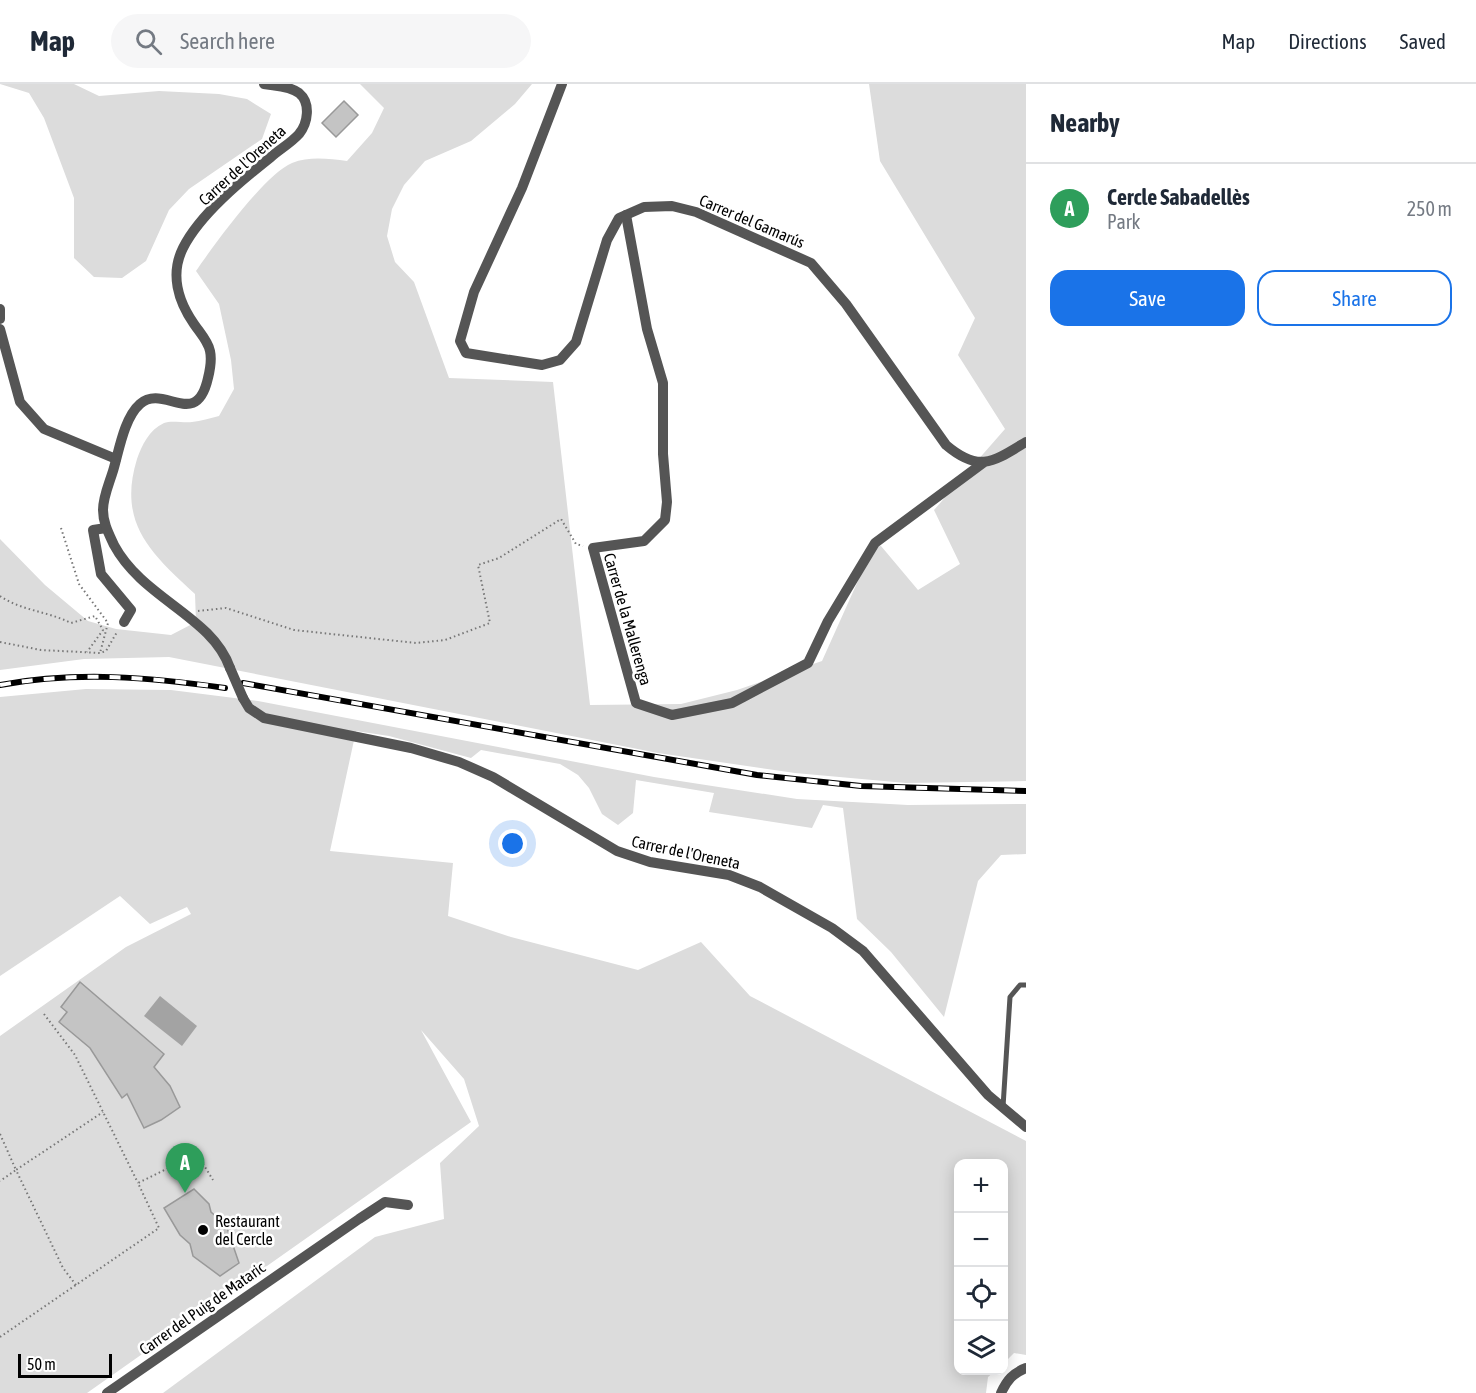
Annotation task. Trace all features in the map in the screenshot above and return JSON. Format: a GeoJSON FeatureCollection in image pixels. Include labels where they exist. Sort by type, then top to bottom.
{"type":"FeatureCollection","features":[{"type":"Feature","properties":{"kind":"street","name":"Carrer de l'Oreneta"},"geometry":{"type":"LineString","coordinates":[[264,84],[294,90],[303,97],[307,116],[303,128],[293,140],[229,193],[192,233],[179,258],[178,293],[187,315],[210,350],[211,360],[206,388],[200,399],[189,404],[157,398],[142,402],[132,414],[103,502],[106,528],[118,551],[138,578],[219,644],[249,708],[264,718],[411,748],[459,762],[493,777],[598,842],[626,855],[667,866],[729,875],[760,887],[832,928],[863,951],[988,1095],[1026,1126]]}},
{"type":"Feature","properties":{"kind":"street"},"geometry":{"type":"LineString","coordinates":[[562,84],[522,188],[474,292],[460,341],[466,353],[542,365],[560,360],[576,342],[608,240],[620,218],[626,215]]}},
{"type":"Feature","properties":{"kind":"street","name":"Carrer del Gamarús"},"geometry":{"type":"LineString","coordinates":[[626,215],[644,207],[672,206],[696,212],[811,263],[846,304],[946,445],[962,458],[983,463]]}},
{"type":"Feature","properties":{"kind":"street","name":"Carrer de la Mallerenga"},"geometry":{"type":"LineString","coordinates":[[626,215],[647,329],[663,383],[663,454],[667,502],[665,519],[644,541],[593,548],[636,703],[672,715],[732,703],[808,663],[828,621],[874,543],[983,463]]}},
{"type":"Feature","properties":{"kind":"street"},"geometry":{"type":"LineString","coordinates":[[0,309],[0,319]]}},
{"type":"Feature","properties":{"kind":"street"},"geometry":{"type":"LineString","coordinates":[[0,329],[20,402],[44,429],[116,459]]}},
{"type":"Feature","properties":{"kind":"street"},"geometry":{"type":"LineString","coordinates":[[983,463],[1005,455],[1026,442]]}},
{"type":"Feature","properties":{"kind":"street"},"geometry":{"type":"LineString","coordinates":[[106,528],[93,530],[101,574],[131,610],[124,621]]}},
{"type":"Feature","properties":{"kind":"street","name":"Carrer del Puig de Mataric"},"geometry":{"type":"LineString","coordinates":[[107,1393],[385,1202],[408,1205]]}},
{"type":"Feature","properties":{"kind":"street"},"geometry":{"type":"LineString","coordinates":[[1001,1393],[1006,1382],[1016,1372],[1026,1368]]}},
{"type":"Feature","properties":{"kind":"lane"},"geometry":{"type":"LineString","coordinates":[[1003,1108],[1010,997],[1020,985],[1026,985]]}},
{"type":"Feature","properties":{"kind":"path"},"geometry":{"type":"LineString","coordinates":[[181,613],[226,608],[294,630],[416,643],[445,640],[490,623],[478,565],[499,558],[561,519],[576,544],[593,548]]}},
{"type":"Feature","properties":{"kind":"path"},"geometry":{"type":"LineString","coordinates":[[62,528],[79,584],[108,622],[100,653]]}},
{"type":"Feature","properties":{"kind":"path"},"geometry":{"type":"LineString","coordinates":[[0,596],[16,607],[50,613],[71,623],[95,616],[103,630],[87,652]]}},
{"type":"Feature","properties":{"kind":"path"},"geometry":{"type":"LineString","coordinates":[[0,642],[41,650],[100,653],[106,651],[124,621]]}},
{"type":"Feature","properties":{"kind":"path"},"geometry":{"type":"LineString","coordinates":[[0,1337],[159,1228],[75,1055],[44,1014]]}},
{"type":"Feature","properties":{"kind":"path"},"geometry":{"type":"LineString","coordinates":[[0,1181],[103,1112]]}},
{"type":"Feature","properties":{"kind":"path"},"geometry":{"type":"LineString","coordinates":[[0,1134],[63,1268],[76,1285]]}},
{"type":"Feature","properties":{"kind":"path"},"geometry":{"type":"LineString","coordinates":[[138,1184],[197,1154],[213,1180]]}},
{"type":"Feature","properties":{"kind":"shaded area"},"geometry":{"type":"Polygon","coordinates":[[[0,84],[74,84],[99,96],[159,91],[219,94],[247,99],[271,114],[262,139],[189,189],[169,210],[146,261],[122,278],[94,277],[74,258],[74,198],[44,118],[29,93],[0,84]]]}},
{"type":"Feature","properties":{"kind":"shaded area"},"geometry":{"type":"Polygon","coordinates":[[[360,84],[532,84],[515,104],[471,141],[425,161],[404,185],[392,209],[387,236],[395,262],[414,282],[449,378],[553,382],[590,705],[681,704],[737,690],[822,661],[875,543],[881,546],[918,590],[960,564],[934,510],[1005,429],[958,355],[975,318],[880,161],[869,84],[1026,84],[1026,781],[906,783],[795,773],[658,753],[169,657],[84,659],[0,670],[0,539],[45,585],[88,621],[116,629],[171,635],[196,622],[195,594],[152,551],[135,520],[132,482],[137,459],[150,434],[164,423],[192,422],[219,416],[234,389],[231,360],[219,304],[196,271],[254,195],[281,170],[292,163],[306,159],[347,161],[372,133],[384,108],[360,84]]]}},
{"type":"Feature","properties":{"kind":"shaded area"},"geometry":{"type":"Polygon","coordinates":[[[86,689],[171,690],[258,701],[654,777],[797,799],[908,805],[1026,804],[1026,854],[1001,855],[978,881],[944,1017],[891,952],[857,919],[843,808],[823,805],[812,828],[709,812],[714,793],[636,780],[633,813],[618,825],[602,814],[589,788],[578,775],[560,764],[481,750],[471,758],[389,736],[356,731],[330,851],[453,863],[448,916],[511,937],[638,970],[701,942],[750,996],[1026,1141],[1026,1355],[1014,1353],[1008,1359],[1008,1159],[954,1159],[954,1375],[990,1375],[988,1377],[986,1393],[163,1393],[375,1237],[444,1219],[440,1163],[479,1126],[464,1079],[421,1030],[471,1122],[87,1393],[0,1393],[0,1036],[126,947],[191,914],[187,907],[150,924],[120,896],[0,976],[0,697],[86,689]]]}},
{"type":"Feature","properties":{"kind":"shaded area"},"geometry":{"type":"Polygon","coordinates":[[[160,996],[197,1026],[182,1046],[144,1016],[160,996]]]}},
{"type":"Feature","properties":{"kind":"building"},"geometry":{"type":"Polygon","coordinates":[[[344,101],[358,115],[336,137],[322,123],[344,101]]]}},
{"type":"Feature","properties":{"kind":"building"},"geometry":{"type":"Polygon","coordinates":[[[80,982],[164,1054],[154,1067],[170,1086],[180,1107],[144,1128],[127,1094],[122,1098],[90,1048],[59,1022],[67,1012],[61,1007],[80,982]]]}},
{"type":"Feature","properties":{"kind":"building","name":"Restaurant del Cercle"},"geometry":{"type":"Polygon","coordinates":[[[194,1189],[209,1204],[211,1212],[226,1225],[239,1263],[220,1276],[193,1256],[190,1244],[180,1235],[164,1208],[194,1189]]]}},
{"type":"Feature","properties":{"kind":"railway"},"geometry":{"type":"LineString","coordinates":[[0,685],[57,678],[113,677],[225,688]]}},
{"type":"Feature","properties":{"kind":"railway"},"geometry":{"type":"LineString","coordinates":[[243,683],[757,775],[861,786],[1026,791]]}},
{"type":"Feature","properties":{"kind":"place","name":"Cercle Sabadellès"},"geometry":{"type":"Point","coordinates":[185,1193]}},
{"type":"Feature","properties":{"kind":"place","name":"Restaurant del Cercle"},"geometry":{"type":"Point","coordinates":[203,1230]}}]}
